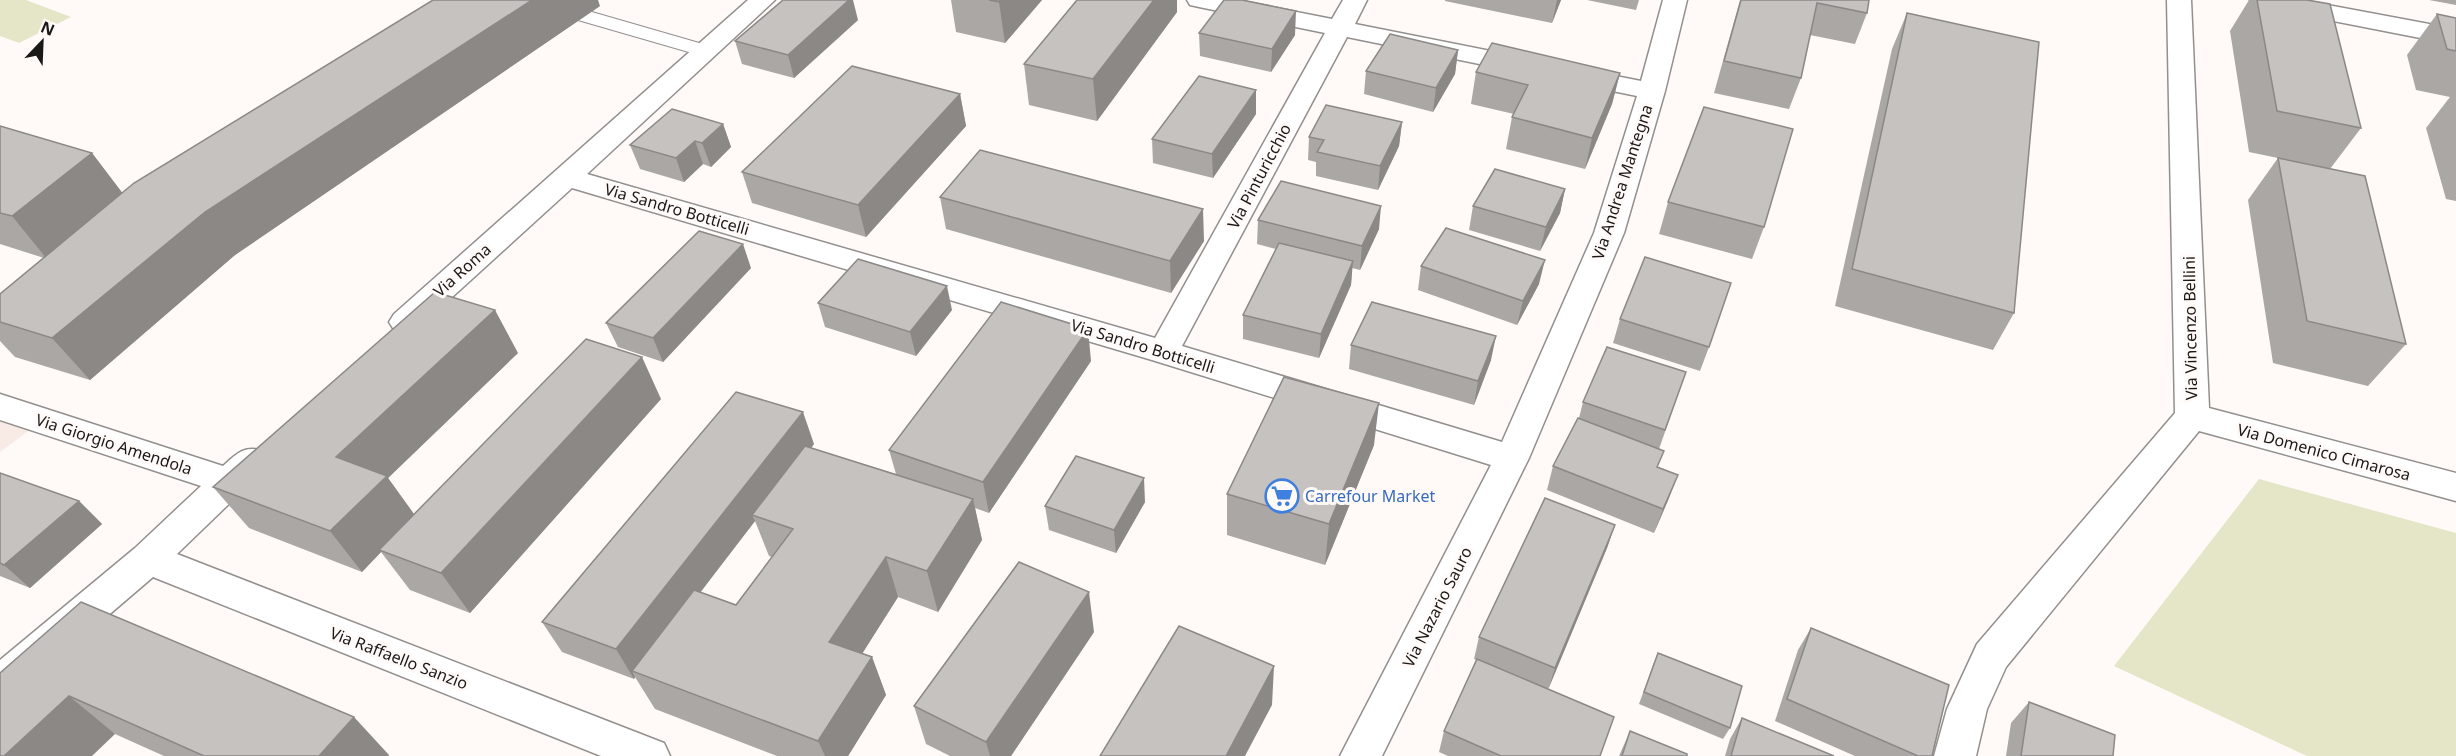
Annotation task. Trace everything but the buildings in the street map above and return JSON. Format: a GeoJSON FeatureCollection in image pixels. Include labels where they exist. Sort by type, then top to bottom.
{"type":"FeatureCollection","features":[{"type":"Feature","properties":{"kind":"street","name":"Via Roma"},"geometry":{"type":"LineString","coordinates":[[386,339],[763,0]]}},
{"type":"Feature","properties":{"kind":"street"},"geometry":{"type":"LineString","coordinates":[[1199,0],[1652,91]]}},
{"type":"Feature","properties":{"kind":"street","name":"Via Pinturicchio"},"geometry":{"type":"LineString","coordinates":[[1163,352],[1355,0]]}},
{"type":"Feature","properties":{"kind":"street","name":"Via Andrea Mantegna"},"geometry":{"type":"LineString","coordinates":[[1512,458],[1609,233],[1652,91],[1675,0]]}},
{"type":"Feature","properties":{"kind":"street","name":"Via Vincenzo Bellini"},"geometry":{"type":"LineString","coordinates":[[1955,756],[1967,709],[1991,656],[2192,416],[2179,0]]}},
{"type":"Feature","properties":{"kind":"street"},"geometry":{"type":"LineString","coordinates":[[2262,0],[2456,37]]}},
{"type":"Feature","properties":{"kind":"street","name":"Via Sandro Botticelli"},"geometry":{"type":"LineString","coordinates":[[566,177],[1163,352],[1512,458]]}},
{"type":"Feature","properties":{"kind":"street","name":"Via Giorgio Amendola"},"geometry":{"type":"LineString","coordinates":[[0,407],[228,481]]}},
{"type":"Feature","properties":{"kind":"street","name":"Via Domenico Cimarosa"},"geometry":{"type":"LineString","coordinates":[[2192,416],[2456,487]]}},
{"type":"Feature","properties":{"kind":"street"},"geometry":{"type":"LineString","coordinates":[[0,684],[148,559],[272,441]]}},
{"type":"Feature","properties":{"kind":"street","name":"Via Nazario Sauro"},"geometry":{"type":"LineString","coordinates":[[1361,756],[1512,458]]}},
{"type":"Feature","properties":{"kind":"street","name":"Via Raffaello Sanzio"},"geometry":{"type":"LineString","coordinates":[[148,559],[649,756]]}},
{"type":"Feature","properties":{"kind":"lane"},"geometry":{"type":"LineString","coordinates":[[585,16],[706,51]]}},
{"type":"Feature","properties":{"kind":"shaded area"},"geometry":{"type":"Polygon","coordinates":[[[0,407],[42,421],[0,452],[0,407]]]}},
{"type":"Feature","properties":{"kind":"green space"},"geometry":{"type":"Polygon","coordinates":[[[0,0],[26,0],[71,17],[19,43],[0,36],[0,0]]]}},
{"type":"Feature","properties":{"kind":"green space"},"geometry":{"type":"Polygon","coordinates":[[[2259,479],[2456,533],[2456,756],[2307,756],[2114,666],[2259,479]]]}},
{"type":"Feature","properties":{"kind":"place","name":"Carrefour Market"},"geometry":{"type":"Point","coordinates":[1282,496]}}]}
